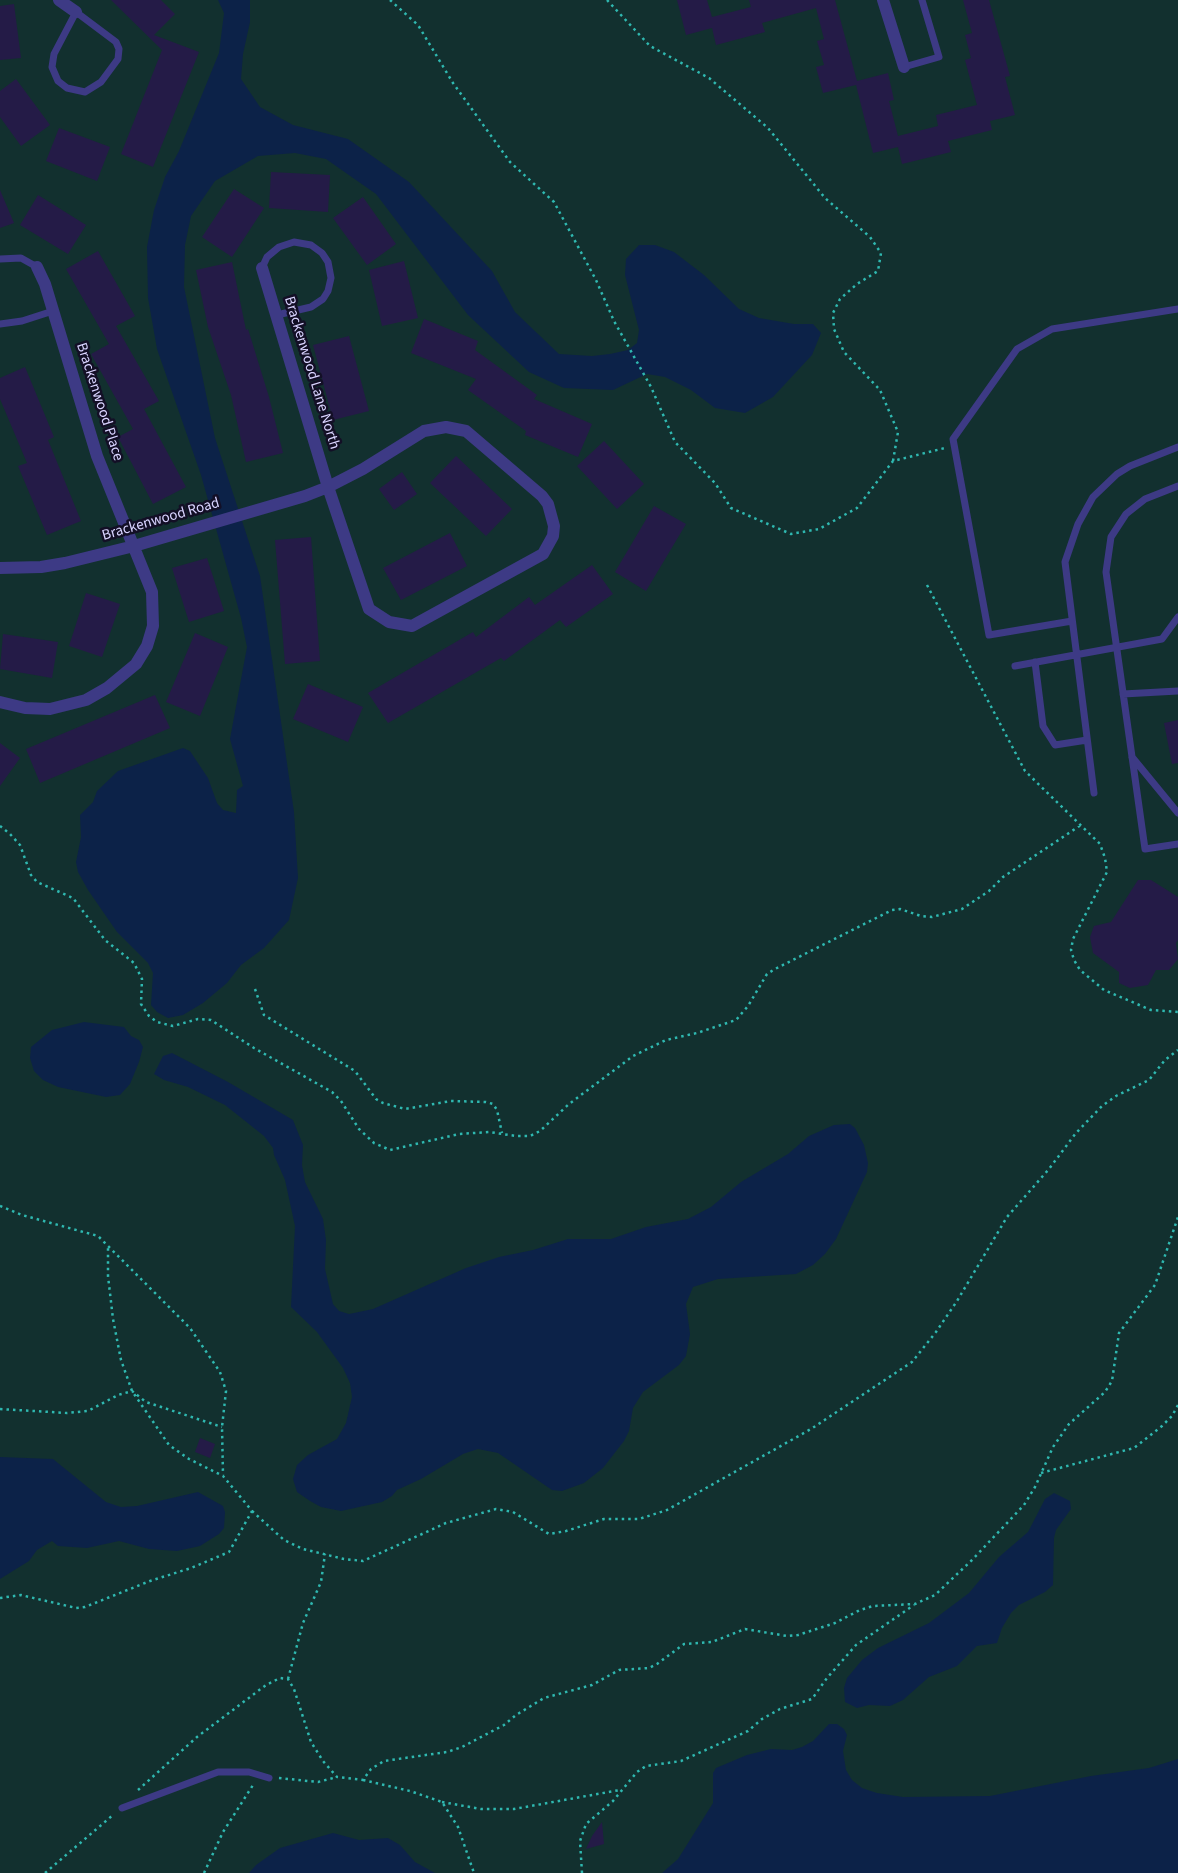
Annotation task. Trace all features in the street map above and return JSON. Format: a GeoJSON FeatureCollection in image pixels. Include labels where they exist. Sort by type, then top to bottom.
{"type":"FeatureCollection","features":[{"type":"Feature","properties":{"kind":"street"},"geometry":{"type":"LineString","coordinates":[[59,0],[76,12]]}},
{"type":"Feature","properties":{"kind":"street"},"geometry":{"type":"LineString","coordinates":[[883,0],[904,68]]}},
{"type":"Feature","properties":{"kind":"street","name":"Brackenwood Place"},"geometry":{"type":"LineString","coordinates":[[0,702],[38,709],[75,704],[107,688],[136,664],[151,636],[154,604],[148,581],[97,456],[53,311],[37,267]]}},
{"type":"Feature","properties":{"kind":"street","name":"Brackenwood Lane North"},"geometry":{"type":"LineString","coordinates":[[262,268],[328,487],[369,609],[378,617],[400,626],[412,626],[543,554],[553,536],[553,514],[542,496],[466,431],[456,428],[434,428],[424,431],[363,469],[328,487]]}},
{"type":"Feature","properties":{"kind":"street","name":"Brackenwood Road"},"geometry":{"type":"LineString","coordinates":[[0,568],[41,567],[134,546],[305,496],[328,487]]}},
{"type":"Feature","properties":{"kind":"lane"},"geometry":{"type":"LineString","coordinates":[[904,68],[939,57],[922,0]]}},
{"type":"Feature","properties":{"kind":"lane"},"geometry":{"type":"LineString","coordinates":[[76,12],[116,42],[119,50],[118,59],[101,82],[85,92],[67,88],[58,81],[52,67],[54,54],[76,12]]}},
{"type":"Feature","properties":{"kind":"lane"},"geometry":{"type":"LineString","coordinates":[[262,268],[267,257],[279,247],[294,242],[311,245],[322,253],[328,262],[331,278],[328,291],[323,299],[311,307],[277,315]]}},
{"type":"Feature","properties":{"kind":"lane"},"geometry":{"type":"LineString","coordinates":[[0,259],[21,258],[37,267]]}},
{"type":"Feature","properties":{"kind":"lane"},"geometry":{"type":"LineString","coordinates":[[1072,621],[989,635],[953,440],[1017,349],[1052,329],[1178,309]]}},
{"type":"Feature","properties":{"kind":"lane"},"geometry":{"type":"LineString","coordinates":[[0,324],[22,321],[53,311]]}},
{"type":"Feature","properties":{"kind":"lane"},"geometry":{"type":"LineString","coordinates":[[1094,793],[1065,562],[1078,524],[1093,496],[1117,474],[1130,466],[1178,447]]}},
{"type":"Feature","properties":{"kind":"lane"},"geometry":{"type":"LineString","coordinates":[[1178,486],[1144,499],[1126,514],[1111,537],[1106,572],[1145,849],[1178,844]]}},
{"type":"Feature","properties":{"kind":"lane"},"geometry":{"type":"LineString","coordinates":[[1015,666],[1162,639],[1178,616]]}},
{"type":"Feature","properties":{"kind":"lane"},"geometry":{"type":"LineString","coordinates":[[1034,662],[1043,726],[1055,745],[1087,740]]}},
{"type":"Feature","properties":{"kind":"lane"},"geometry":{"type":"LineString","coordinates":[[1123,694],[1178,691]]}},
{"type":"Feature","properties":{"kind":"lane"},"geometry":{"type":"LineString","coordinates":[[1132,757],[1178,813]]}},
{"type":"Feature","properties":{"kind":"lane"},"geometry":{"type":"LineString","coordinates":[[122,1808],[218,1772],[249,1772],[269,1778]]}},
{"type":"Feature","properties":{"kind":"path"},"geometry":{"type":"LineString","coordinates":[[390,0],[418,25],[454,83],[510,162],[554,202],[652,388],[675,442],[715,483],[731,508],[791,534],[819,529],[857,508],[893,461],[898,432],[880,390],[844,352],[834,329],[832,313],[840,299],[857,284],[878,271],[881,253],[870,237],[825,198],[768,128],[709,78],[650,46],[607,0]]}},
{"type":"Feature","properties":{"kind":"path"},"geometry":{"type":"LineString","coordinates":[[893,461],[954,446]]}},
{"type":"Feature","properties":{"kind":"path"},"geometry":{"type":"LineString","coordinates":[[927,585],[1025,771],[1100,844],[1106,858],[1107,872],[1099,892],[1077,928],[1071,950],[1074,960],[1080,970],[1104,990],[1152,1010],[1178,1012]]}},
{"type":"Feature","properties":{"kind":"path"},"geometry":{"type":"LineString","coordinates":[[0,826],[20,846],[31,875],[37,882],[73,898],[105,940],[134,963],[142,979],[141,1004],[149,1016],[157,1022],[173,1026],[198,1019],[211,1020],[254,1048],[332,1092],[341,1101],[359,1130],[382,1148],[398,1149],[430,1139],[459,1134],[530,1136],[540,1131],[569,1104],[633,1056],[666,1040],[697,1033],[736,1020],[748,1006],[767,974],[878,917],[900,909],[921,916],[932,917],[962,909],[988,891],[1003,877],[1081,825]]}},
{"type":"Feature","properties":{"kind":"path"},"geometry":{"type":"LineString","coordinates":[[255,989],[264,1015],[355,1071],[376,1099],[383,1103],[406,1109],[451,1101],[486,1102],[493,1104],[497,1110],[502,1134]]}},
{"type":"Feature","properties":{"kind":"path"},"geometry":{"type":"LineString","coordinates":[[108,1247],[108,1276],[113,1319],[121,1360],[132,1391],[169,1445],[189,1459],[223,1476],[252,1512],[284,1540],[303,1549],[364,1561],[446,1523],[496,1509],[513,1512],[549,1534],[566,1531],[604,1519],[648,1517],[667,1510],[812,1429],[912,1362],[936,1332],[957,1301],[1007,1217],[1049,1169],[1076,1134],[1089,1119],[1116,1096],[1150,1080],[1165,1060],[1178,1050]]}},
{"type":"Feature","properties":{"kind":"path"},"geometry":{"type":"LineString","coordinates":[[0,1206],[22,1215],[98,1236],[190,1328],[220,1372],[226,1391],[222,1427],[223,1476]]}},
{"type":"Feature","properties":{"kind":"path"},"geometry":{"type":"LineString","coordinates":[[582,1873],[580,1851],[582,1832],[592,1818],[613,1801],[620,1790],[637,1772],[646,1766],[681,1761],[748,1731],[762,1719],[780,1709],[812,1699],[856,1644],[915,1604],[935,1595],[972,1560],[1024,1505],[1053,1447],[1069,1424],[1105,1392],[1112,1381],[1119,1333],[1155,1285],[1178,1217]]}},
{"type":"Feature","properties":{"kind":"path"},"geometry":{"type":"LineString","coordinates":[[0,1409],[67,1413],[88,1411],[118,1395],[132,1391]]}},
{"type":"Feature","properties":{"kind":"path"},"geometry":{"type":"LineString","coordinates":[[132,1391],[146,1402],[222,1427]]}},
{"type":"Feature","properties":{"kind":"path"},"geometry":{"type":"LineString","coordinates":[[1041,1473],[1134,1448],[1162,1426],[1172,1416],[1178,1405]]}},
{"type":"Feature","properties":{"kind":"path"},"geometry":{"type":"LineString","coordinates":[[0,1598],[20,1595],[76,1608],[84,1607],[229,1552],[252,1512]]}},
{"type":"Feature","properties":{"kind":"path"},"geometry":{"type":"LineString","coordinates":[[325,1554],[321,1582],[303,1622],[288,1679],[294,1689],[310,1742],[338,1777]]}},
{"type":"Feature","properties":{"kind":"path"},"geometry":{"type":"LineString","coordinates":[[363,1780],[371,1769],[384,1761],[447,1752],[462,1747],[504,1725],[516,1715],[544,1698],[592,1684],[619,1670],[648,1668],[658,1664],[684,1644],[712,1642],[745,1628],[787,1636],[798,1635],[835,1623],[860,1610],[873,1606],[915,1604]]}},
{"type":"Feature","properties":{"kind":"path"},"geometry":{"type":"LineString","coordinates":[[45,1873],[122,1808],[154,1774],[208,1728],[266,1685],[280,1678],[288,1679]]}},
{"type":"Feature","properties":{"kind":"path"},"geometry":{"type":"LineString","coordinates":[[204,1873],[215,1847],[240,1803],[252,1786],[269,1778],[318,1782],[338,1777],[363,1780],[410,1791],[442,1802],[481,1809],[514,1809],[620,1790]]}},
{"type":"Feature","properties":{"kind":"path"},"geometry":{"type":"LineString","coordinates":[[442,1802],[458,1827],[474,1873]]}},
{"type":"Feature","properties":{"kind":"green space"},"geometry":{"type":"Polygon","coordinates":[[[0,0],[1178,0],[1178,1873],[0,1873],[0,0]]]}},
{"type":"Feature","properties":{"kind":"water"},"geometry":{"type":"Polygon","coordinates":[[[218,0],[250,0],[250,22],[243,54],[241,79],[260,107],[293,125],[348,139],[409,182],[492,271],[515,312],[559,354],[592,356],[610,354],[628,350],[637,343],[639,330],[625,275],[626,259],[639,245],[655,245],[674,252],[704,275],[739,309],[759,318],[794,324],[813,324],[821,333],[812,355],[773,397],[745,413],[715,408],[691,390],[665,377],[647,374],[613,390],[564,388],[529,372],[468,315],[376,194],[326,159],[295,153],[258,156],[215,181],[191,216],[185,245],[184,287],[215,438],[260,576],[294,812],[298,878],[289,920],[264,948],[241,965],[227,983],[203,1003],[183,1015],[168,1018],[157,1012],[151,1005],[153,973],[148,963],[117,932],[88,890],[78,872],[76,862],[81,837],[80,815],[93,802],[97,791],[118,771],[183,748],[190,751],[208,778],[217,803],[223,810],[236,813],[237,790],[243,786],[230,739],[247,647],[241,618],[201,475],[157,349],[148,298],[147,247],[154,210],[165,177],[179,151],[219,53],[224,13],[218,0]]]}},
{"type":"Feature","properties":{"kind":"water"},"geometry":{"type":"Polygon","coordinates":[[[84,1022],[124,1027],[131,1036],[139,1040],[143,1047],[130,1084],[120,1095],[106,1097],[58,1087],[43,1080],[34,1071],[30,1058],[31,1047],[52,1030],[84,1022]]]}},
{"type":"Feature","properties":{"kind":"water"},"geometry":{"type":"Polygon","coordinates":[[[172,1053],[228,1082],[293,1120],[303,1145],[302,1165],[305,1182],[323,1219],[326,1240],[325,1269],[333,1304],[339,1311],[349,1314],[373,1309],[466,1268],[499,1257],[533,1250],[568,1239],[611,1239],[646,1227],[688,1219],[711,1207],[741,1182],[788,1154],[809,1136],[834,1125],[850,1124],[855,1128],[864,1145],[868,1163],[867,1172],[836,1239],[825,1254],[813,1265],[796,1274],[718,1279],[693,1287],[686,1304],[690,1334],[686,1356],[679,1365],[643,1392],[633,1408],[629,1431],[624,1441],[603,1468],[584,1483],[562,1491],[552,1490],[498,1453],[478,1449],[463,1454],[421,1479],[397,1490],[392,1496],[382,1502],[341,1511],[321,1507],[310,1501],[297,1492],[293,1479],[297,1465],[308,1455],[337,1439],[346,1423],[352,1397],[350,1383],[343,1368],[317,1332],[291,1307],[295,1226],[285,1180],[274,1155],[273,1148],[264,1136],[225,1105],[188,1087],[164,1080],[154,1074],[163,1056],[172,1053]]]}},
{"type":"Feature","properties":{"kind":"water"},"geometry":{"type":"Polygon","coordinates":[[[0,1457],[53,1459],[106,1502],[121,1507],[137,1506],[198,1492],[223,1506],[225,1512],[224,1528],[219,1534],[200,1546],[177,1551],[149,1549],[119,1541],[87,1548],[58,1546],[52,1541],[37,1550],[29,1561],[0,1579],[0,1457]]]}},
{"type":"Feature","properties":{"kind":"water"},"geometry":{"type":"Polygon","coordinates":[[[1054,1493],[1070,1501],[1071,1509],[1056,1530],[1054,1538],[1053,1585],[1045,1592],[1019,1605],[1011,1613],[1002,1628],[997,1643],[977,1646],[957,1666],[929,1677],[903,1700],[890,1706],[869,1705],[857,1708],[845,1702],[844,1688],[847,1678],[862,1660],[878,1648],[929,1623],[969,1593],[999,1557],[1028,1532],[1045,1499],[1054,1493]]]}},
{"type":"Feature","properties":{"kind":"water"},"geometry":{"type":"Polygon","coordinates":[[[829,1724],[837,1724],[844,1729],[847,1735],[843,1751],[846,1770],[852,1780],[862,1788],[877,1793],[903,1797],[990,1796],[1091,1776],[1149,1768],[1178,1759],[1178,1873],[662,1873],[678,1859],[713,1803],[713,1773],[716,1768],[747,1755],[771,1749],[792,1750],[802,1747],[813,1741],[829,1724]]]}},
{"type":"Feature","properties":{"kind":"water"},"geometry":{"type":"Polygon","coordinates":[[[333,1833],[359,1840],[388,1838],[400,1845],[415,1862],[435,1873],[249,1873],[256,1865],[280,1848],[333,1833]]]}},
{"type":"Feature","properties":{"kind":"building"},"geometry":{"type":"Polygon","coordinates":[[[111,0],[161,0],[175,14],[154,35],[199,52],[153,167],[121,154],[162,50],[111,0]]]}},
{"type":"Feature","properties":{"kind":"building"},"geometry":{"type":"Polygon","coordinates":[[[677,0],[707,0],[712,17],[751,7],[749,0],[835,0],[857,81],[888,73],[894,100],[889,101],[898,136],[938,126],[936,115],[977,105],[965,60],[971,58],[965,35],[972,33],[963,0],[989,0],[1010,76],[1005,77],[1015,115],[990,121],[992,130],[948,141],[951,152],[902,164],[898,147],[873,153],[856,85],[823,93],[816,67],[824,65],[817,41],[824,39],[816,8],[762,23],[765,32],[716,45],[712,28],[686,35],[677,0]]]}},
{"type":"Feature","properties":{"kind":"building"},"geometry":{"type":"Polygon","coordinates":[[[14,4],[21,58],[0,60],[0,6],[14,4]]]}},
{"type":"Feature","properties":{"kind":"building"},"geometry":{"type":"Polygon","coordinates":[[[16,79],[50,125],[21,146],[0,117],[0,91],[16,79]]]}},
{"type":"Feature","properties":{"kind":"building"},"geometry":{"type":"Polygon","coordinates":[[[59,128],[110,147],[97,181],[46,161],[59,128]]]}},
{"type":"Feature","properties":{"kind":"building"},"geometry":{"type":"Polygon","coordinates":[[[271,172],[330,175],[328,212],[269,208],[271,172]]]}},
{"type":"Feature","properties":{"kind":"building"},"geometry":{"type":"Polygon","coordinates":[[[234,189],[264,208],[232,257],[202,237],[234,189]]]}},
{"type":"Feature","properties":{"kind":"building"},"geometry":{"type":"Polygon","coordinates":[[[0,190],[14,223],[0,228],[0,190]]]}},
{"type":"Feature","properties":{"kind":"building"},"geometry":{"type":"Polygon","coordinates":[[[38,195],[86,225],[68,254],[20,225],[38,195]]]}},
{"type":"Feature","properties":{"kind":"building"},"geometry":{"type":"Polygon","coordinates":[[[363,197],[396,244],[367,265],[333,218],[363,197]]]}},
{"type":"Feature","properties":{"kind":"building"},"geometry":{"type":"Polygon","coordinates":[[[98,251],[135,316],[116,326],[159,401],[144,409],[186,487],[153,504],[118,437],[133,429],[91,354],[109,344],[66,269],[98,251]]]}},
{"type":"Feature","properties":{"kind":"building"},"geometry":{"type":"Polygon","coordinates":[[[404,261],[418,318],[382,326],[369,270],[404,261]]]}},
{"type":"Feature","properties":{"kind":"building"},"geometry":{"type":"Polygon","coordinates":[[[232,262],[246,330],[248,329],[269,397],[283,453],[246,462],[231,395],[208,327],[196,270],[232,262]]]}},
{"type":"Feature","properties":{"kind":"building"},"geometry":{"type":"Polygon","coordinates":[[[424,319],[478,341],[475,350],[537,395],[534,399],[592,424],[578,457],[525,435],[526,431],[468,390],[476,379],[411,353],[424,319]]]}},
{"type":"Feature","properties":{"kind":"building"},"geometry":{"type":"Polygon","coordinates":[[[349,336],[369,411],[333,420],[313,345],[349,336]]]}},
{"type":"Feature","properties":{"kind":"building"},"geometry":{"type":"Polygon","coordinates":[[[25,367],[54,437],[48,440],[81,521],[47,535],[18,466],[27,463],[0,399],[0,378],[25,367]]]}},
{"type":"Feature","properties":{"kind":"building"},"geometry":{"type":"Polygon","coordinates":[[[604,441],[644,484],[617,509],[577,466],[604,441]]]}},
{"type":"Feature","properties":{"kind":"building"},"geometry":{"type":"Polygon","coordinates":[[[456,456],[512,509],[486,536],[430,483],[456,456]]]}},
{"type":"Feature","properties":{"kind":"building"},"geometry":{"type":"Polygon","coordinates":[[[402,472],[417,494],[394,510],[379,489],[402,472]]]}},
{"type":"Feature","properties":{"kind":"building"},"geometry":{"type":"Polygon","coordinates":[[[654,506],[686,524],[646,591],[615,572],[654,506]]]}},
{"type":"Feature","properties":{"kind":"building"},"geometry":{"type":"Polygon","coordinates":[[[450,533],[467,566],[401,600],[383,568],[450,533]]]}},
{"type":"Feature","properties":{"kind":"building"},"geometry":{"type":"Polygon","coordinates":[[[311,537],[320,661],[285,664],[275,540],[311,537]]]}},
{"type":"Feature","properties":{"kind":"building"},"geometry":{"type":"Polygon","coordinates":[[[207,558],[224,611],[189,622],[172,568],[207,558]]]}},
{"type":"Feature","properties":{"kind":"building"},"geometry":{"type":"Polygon","coordinates":[[[592,565],[613,594],[566,627],[560,620],[504,661],[501,658],[388,723],[368,693],[473,632],[476,637],[529,597],[535,605],[592,565]]]}},
{"type":"Feature","properties":{"kind":"building"},"geometry":{"type":"Polygon","coordinates":[[[86,593],[120,604],[102,657],[69,646],[86,593]]]}},
{"type":"Feature","properties":{"kind":"building"},"geometry":{"type":"Polygon","coordinates":[[[195,633],[228,647],[200,716],[166,702],[195,633]]]}},
{"type":"Feature","properties":{"kind":"building"},"geometry":{"type":"Polygon","coordinates":[[[3,634],[58,642],[52,678],[0,669],[3,634]]]}},
{"type":"Feature","properties":{"kind":"building"},"geometry":{"type":"Polygon","coordinates":[[[308,684],[363,707],[348,742],[293,719],[308,684]]]}},
{"type":"Feature","properties":{"kind":"building"},"geometry":{"type":"Polygon","coordinates":[[[155,695],[170,728],[40,783],[26,749],[155,695]]]}},
{"type":"Feature","properties":{"kind":"building"},"geometry":{"type":"Polygon","coordinates":[[[1178,720],[1178,763],[1172,764],[1164,723],[1178,720]]]}},
{"type":"Feature","properties":{"kind":"building"},"geometry":{"type":"Polygon","coordinates":[[[0,743],[20,758],[0,786],[0,743]]]}},
{"type":"Feature","properties":{"kind":"building"},"geometry":{"type":"Polygon","coordinates":[[[1138,880],[1151,880],[1178,897],[1178,940],[1176,943],[1178,959],[1169,970],[1156,970],[1148,985],[1130,988],[1119,983],[1119,972],[1093,953],[1090,937],[1094,926],[1111,922],[1138,880]]]}},
{"type":"Feature","properties":{"kind":"building"},"geometry":{"type":"Polygon","coordinates":[[[200,1438],[215,1444],[210,1458],[195,1452],[200,1438]]]}},
{"type":"Feature","properties":{"kind":"building"},"geometry":{"type":"Polygon","coordinates":[[[602,1822],[604,1844],[586,1849],[592,1836],[602,1822]]]}}]}
